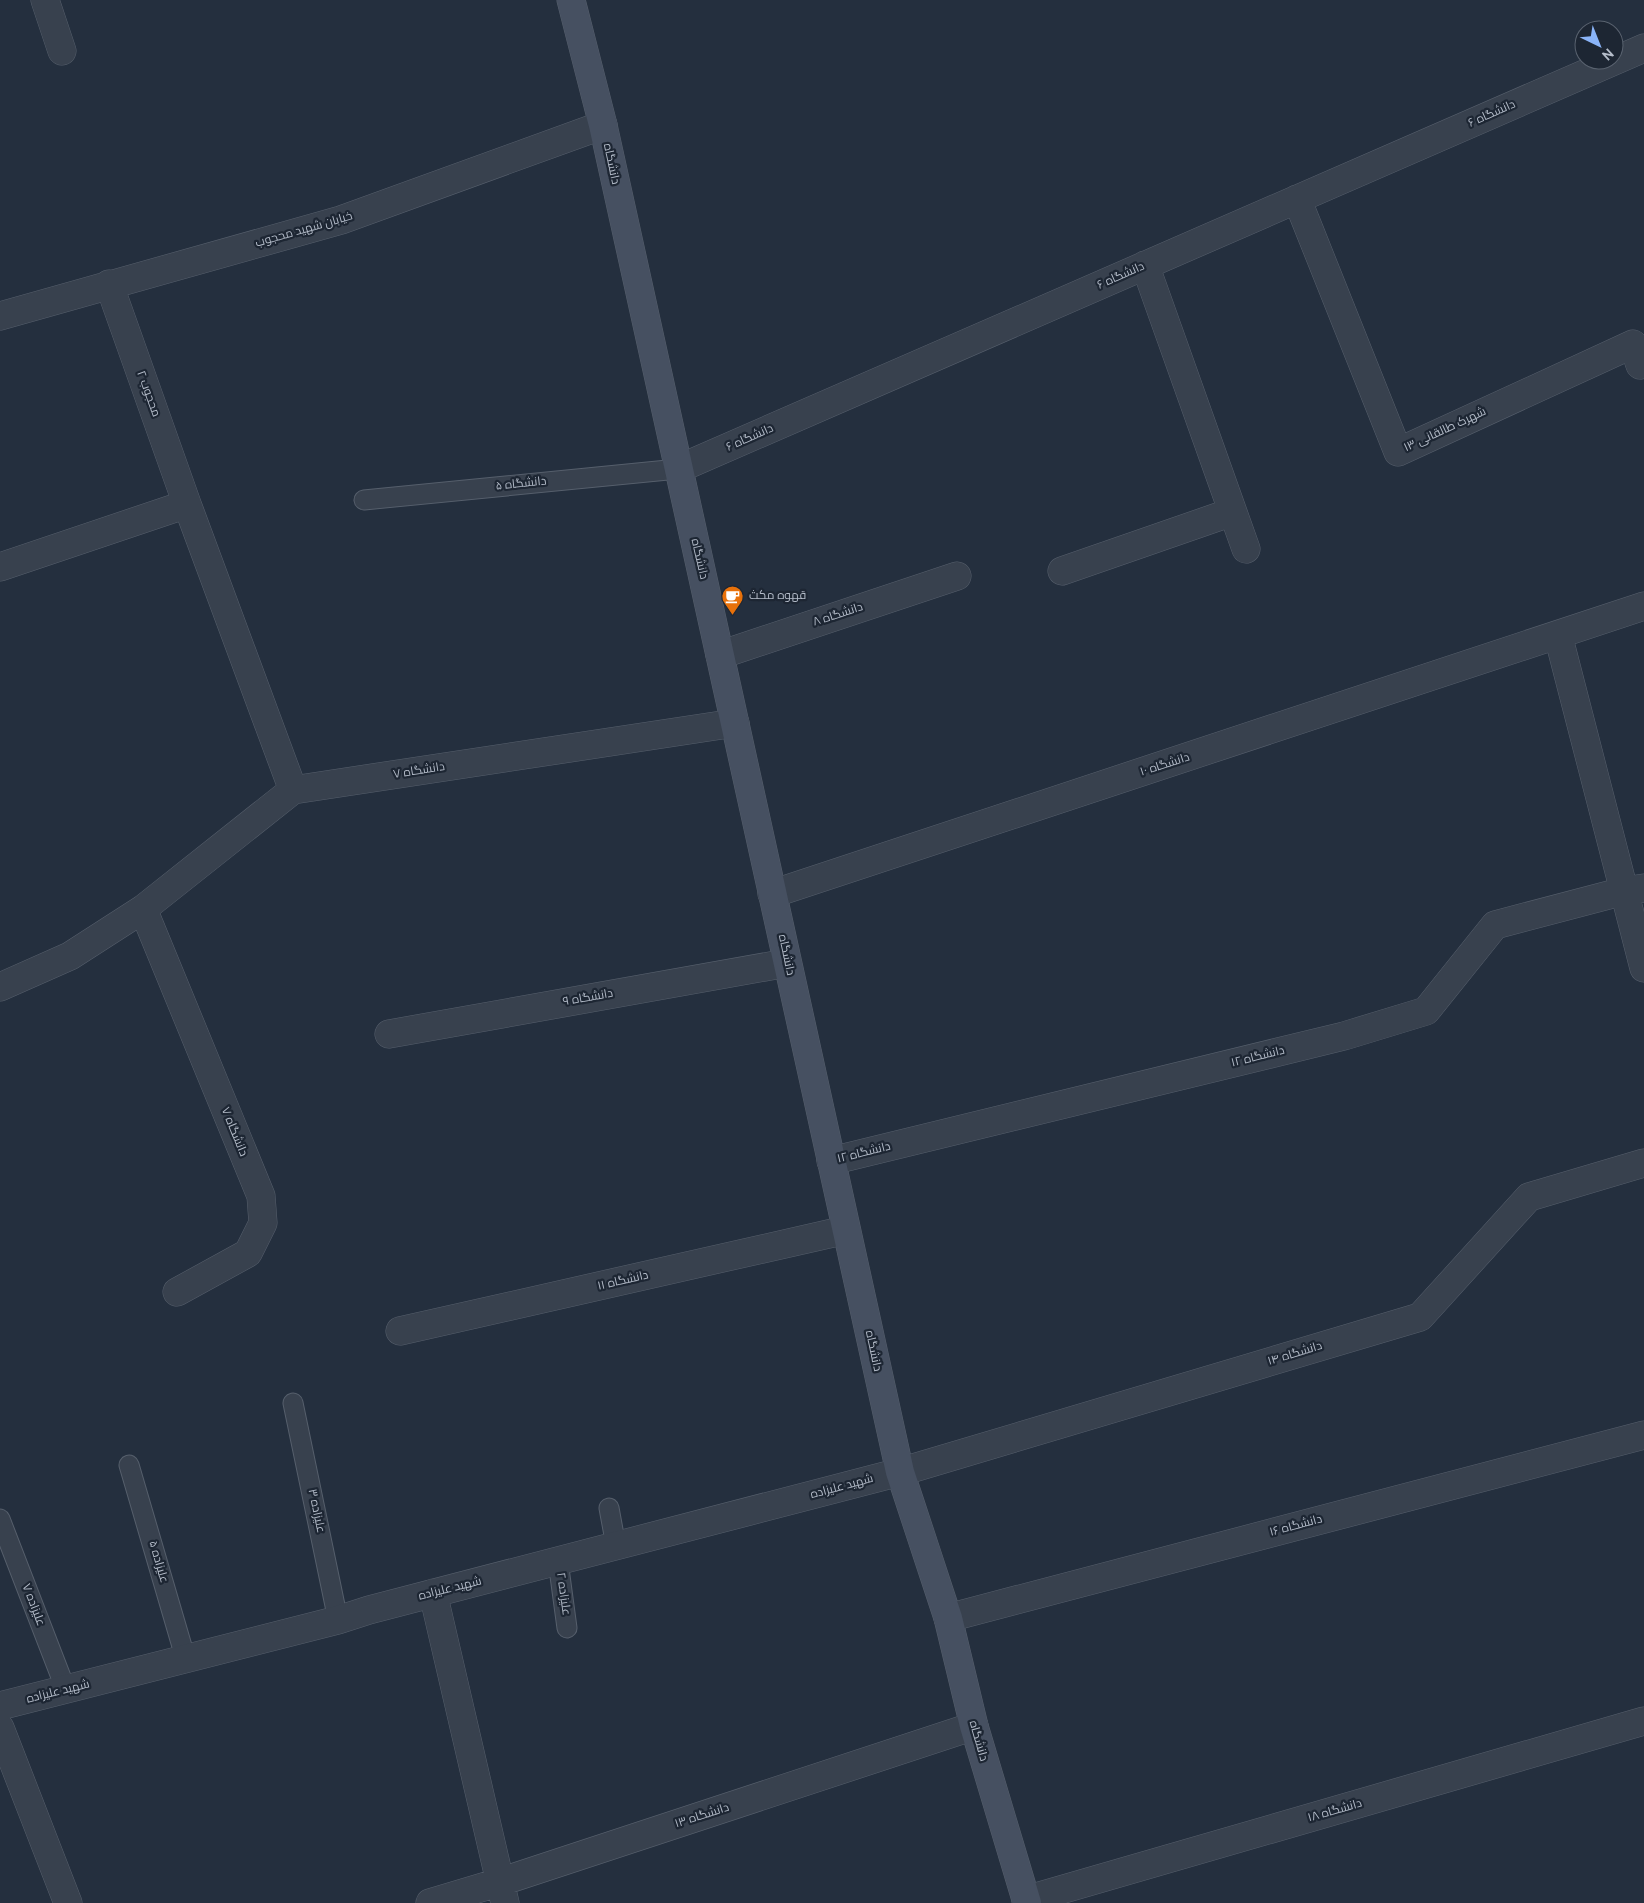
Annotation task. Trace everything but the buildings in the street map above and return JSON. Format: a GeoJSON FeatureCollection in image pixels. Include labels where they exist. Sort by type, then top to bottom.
{"type":"FeatureCollection","features":[{"type":"Feature","properties":{"kind":"main road","name":"دانشگاه"},"geometry":{"type":"LineString","coordinates":[[571,0],[602,124],[900,1472],[948,1618],[974,1726],[1026,1902]]}},
{"type":"Feature","properties":{"kind":"street"},"geometry":{"type":"LineString","coordinates":[[44,0],[62,51]]}},
{"type":"Feature","properties":{"kind":"street","name":"دانشگاه ۶"},"geometry":{"type":"LineString","coordinates":[[678,469],[1644,48]]}},
{"type":"Feature","properties":{"kind":"street","name":"خیابان شهید محجوب"},"geometry":{"type":"LineString","coordinates":[[0,316],[341,220],[602,124]]}},
{"type":"Feature","properties":{"kind":"street","name":"شهرک طالقانی ۱۳"},"geometry":{"type":"LineString","coordinates":[[1297,199],[1398,452],[1633,344],[1640,365],[1644,363]]}},
{"type":"Feature","properties":{"kind":"street"},"geometry":{"type":"LineString","coordinates":[[1145,266],[1246,549]]}},
{"type":"Feature","properties":{"kind":"street","name":"محجوب ۲"},"geometry":{"type":"LineString","coordinates":[[109,284],[186,504],[293,790]]}},
{"type":"Feature","properties":{"kind":"street"},"geometry":{"type":"LineString","coordinates":[[0,567],[186,504]]}},
{"type":"Feature","properties":{"kind":"street"},"geometry":{"type":"LineString","coordinates":[[1062,571],[1232,512]]}},
{"type":"Feature","properties":{"kind":"street","name":"دانشگاه ۸"},"geometry":{"type":"LineString","coordinates":[[720,655],[957,576]]}},
{"type":"Feature","properties":{"kind":"street","name":"دانشگاه ۱۰"},"geometry":{"type":"LineString","coordinates":[[772,894],[1644,606]]}},
{"type":"Feature","properties":{"kind":"street"},"geometry":{"type":"LineString","coordinates":[[1558,635],[1634,889],[1644,968]]}},
{"type":"Feature","properties":{"kind":"street","name":"دانشگاه ۷"},"geometry":{"type":"LineString","coordinates":[[0,987],[70,956],[143,909],[293,790],[735,723]]}},
{"type":"Feature","properties":{"kind":"street","name":"دانشگاه ۱۲"},"geometry":{"type":"LineString","coordinates":[[831,1161],[1344,1036],[1426,1011],[1495,924],[1634,889]]}},
{"type":"Feature","properties":{"kind":"street","name":"دانشگاه ۷"},"geometry":{"type":"LineString","coordinates":[[143,909],[261,1196],[263,1223],[248,1254],[177,1292]]}},
{"type":"Feature","properties":{"kind":"street","name":"دانشگاه ۹"},"geometry":{"type":"LineString","coordinates":[[389,1034],[787,963]]}},
{"type":"Feature","properties":{"kind":"street","name":"دانشگاه ۱۴"},"geometry":{"type":"LineString","coordinates":[[900,1472],[1420,1317],[1530,1197],[1644,1163]]}},
{"type":"Feature","properties":{"kind":"street","name":"دانشگاه ۱۱"},"geometry":{"type":"LineString","coordinates":[[400,1331],[846,1230]]}},
{"type":"Feature","properties":{"kind":"street","name":"دانشگاه ۱۶"},"geometry":{"type":"LineString","coordinates":[[948,1618],[1644,1435]]}},
{"type":"Feature","properties":{"kind":"street","name":"شهید علیزاده"},"geometry":{"type":"LineString","coordinates":[[0,1706],[186,1660],[433,1593],[900,1472]]}},
{"type":"Feature","properties":{"kind":"street"},"geometry":{"type":"LineString","coordinates":[[433,1593],[503,1892]]}},
{"type":"Feature","properties":{"kind":"street","name":"دانشگاه ۱۸"},"geometry":{"type":"LineString","coordinates":[[1026,1902],[1644,1721]]}},
{"type":"Feature","properties":{"kind":"street","name":"دانشگاه ۱۳"},"geometry":{"type":"LineString","coordinates":[[430,1903],[503,1892],[974,1726]]}},
{"type":"Feature","properties":{"kind":"street"},"geometry":{"type":"LineString","coordinates":[[0,1728],[68,1903]]}},
{"type":"Feature","properties":{"kind":"lane","name":"دانشگاه ۵"},"geometry":{"type":"LineString","coordinates":[[364,500],[678,469]]}},
{"type":"Feature","properties":{"kind":"lane","name":"علیزاده ۳"},"geometry":{"type":"LineString","coordinates":[[293,1403],[338,1620]]}},
{"type":"Feature","properties":{"kind":"lane","name":"علیزاده ۵"},"geometry":{"type":"LineString","coordinates":[[129,1465],[186,1660]]}},
{"type":"Feature","properties":{"kind":"lane"},"geometry":{"type":"LineString","coordinates":[[609,1508],[616,1546]]}},
{"type":"Feature","properties":{"kind":"lane","name":"علیزاده ۷"},"geometry":{"type":"LineString","coordinates":[[0,1520],[66,1690]]}},
{"type":"Feature","properties":{"kind":"lane","name":"علیزاده ۲"},"geometry":{"type":"LineString","coordinates":[[558,1561],[567,1628]]}},
{"type":"Feature","properties":{"kind":"place","name":"قهوه مکث"},"geometry":{"type":"Point","coordinates":[733,615]}}]}
